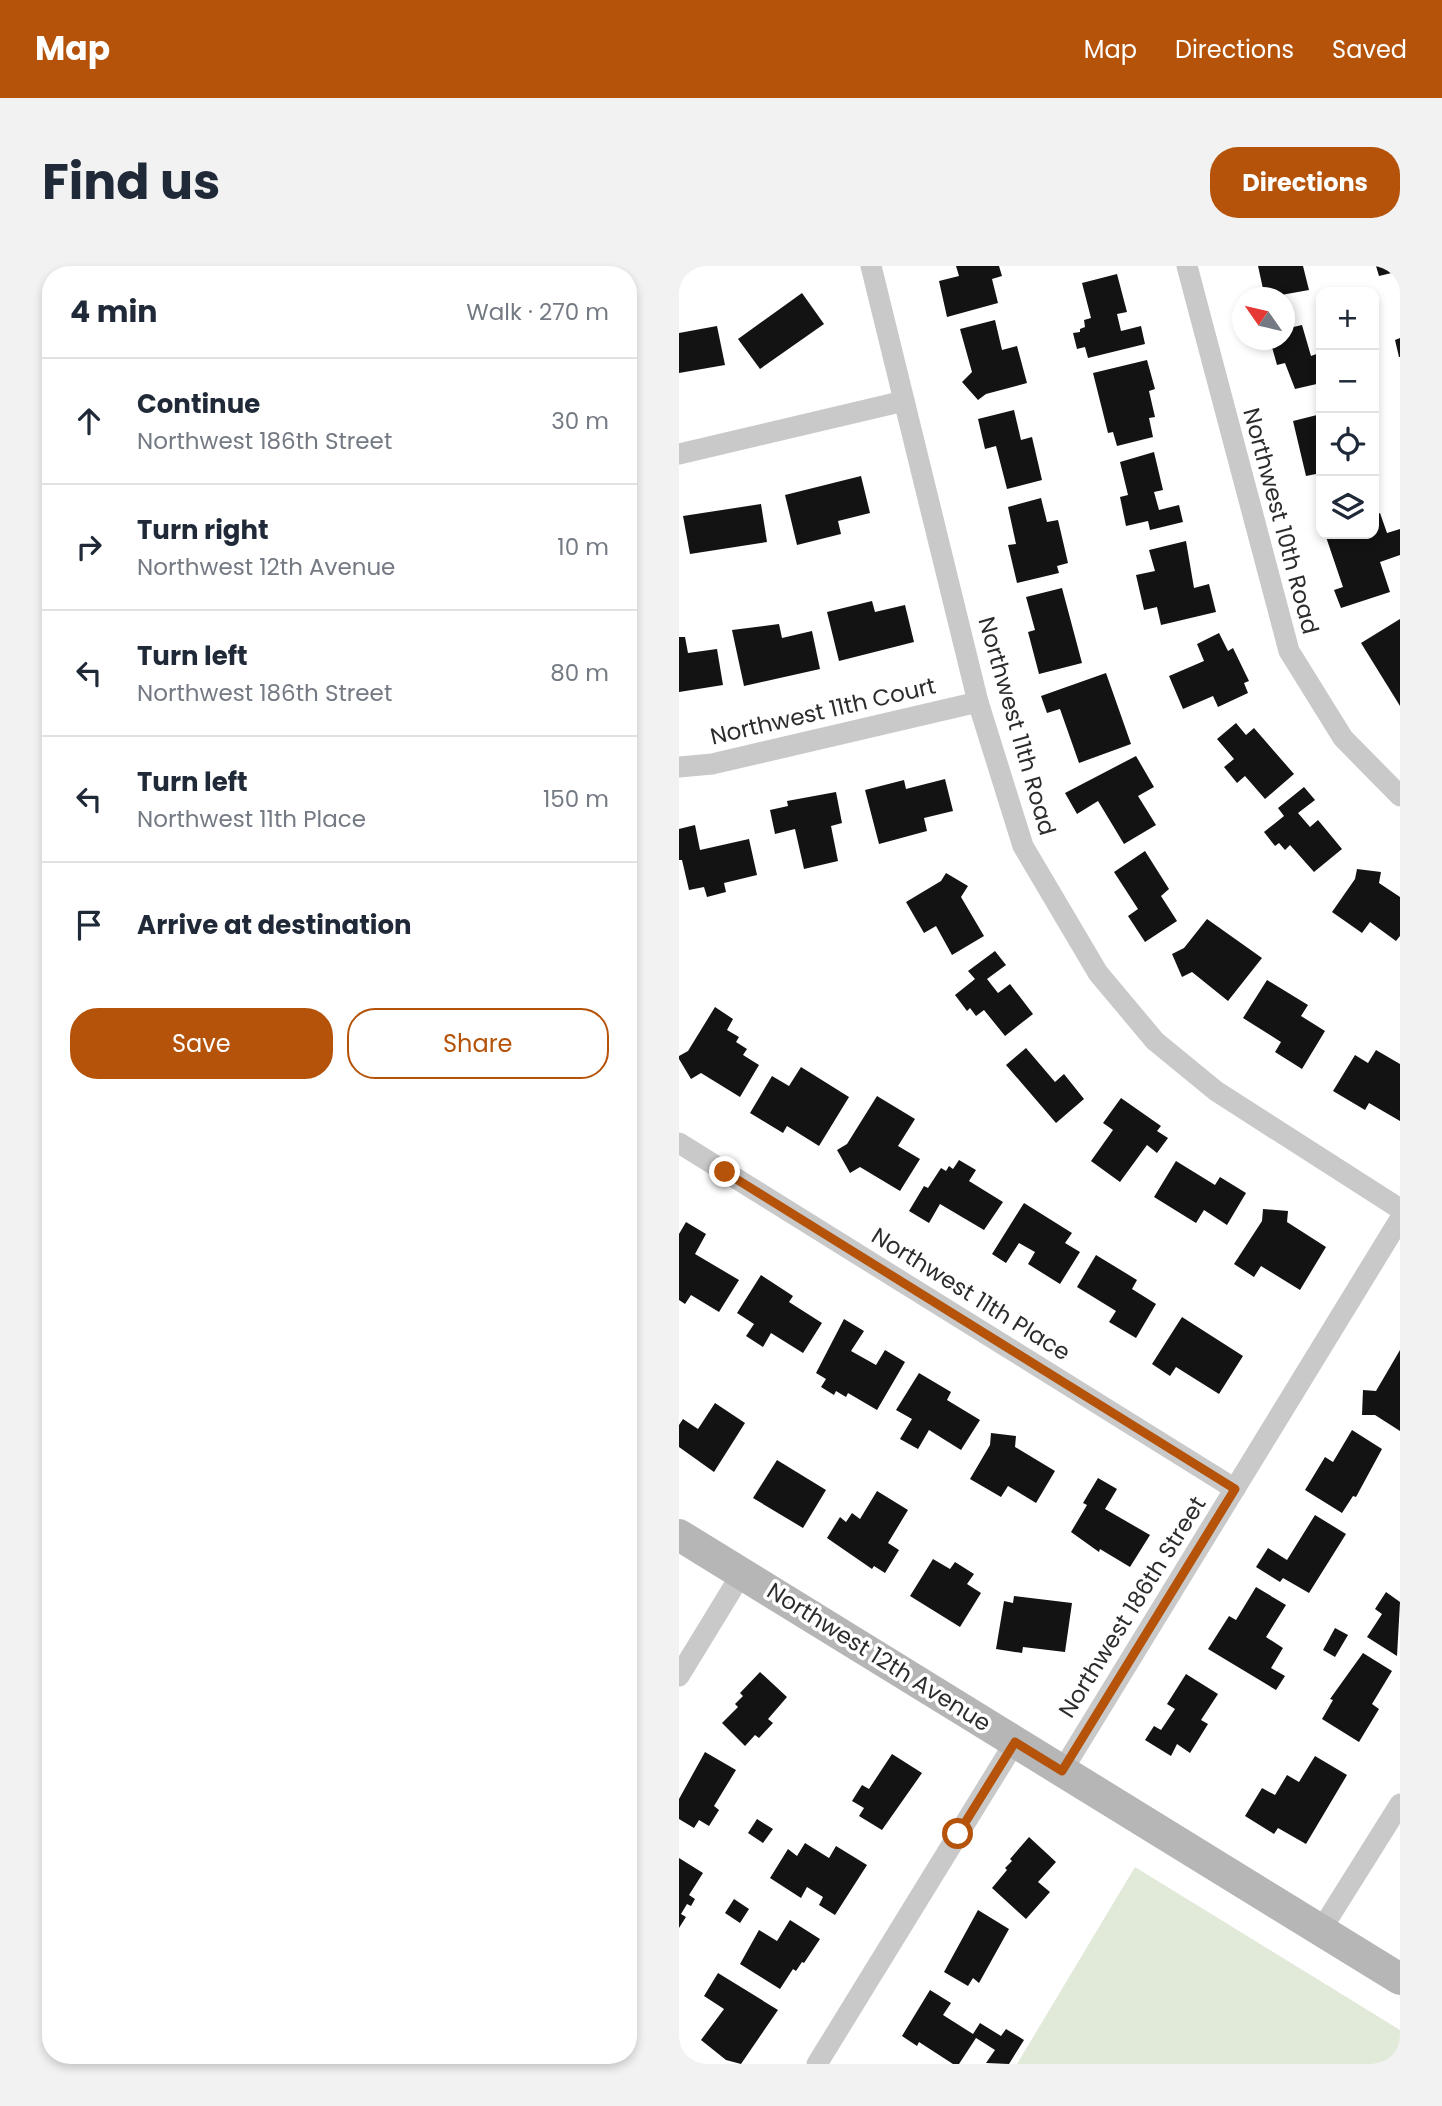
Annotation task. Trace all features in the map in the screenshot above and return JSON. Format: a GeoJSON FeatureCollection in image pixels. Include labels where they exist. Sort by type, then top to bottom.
{"type":"FeatureCollection","features":[{"type":"Feature","properties":{"kind":"street","name":"Northwest 11th Road"},"geometry":{"type":"LineString","coordinates":[[871,266],[978,702],[1023,846],[1098,973],[1155,1041],[1216,1091],[1400,1209]]}},
{"type":"Feature","properties":{"kind":"street","name":"Northwest 10th Road"},"geometry":{"type":"LineString","coordinates":[[1187,266],[1289,651],[1343,738],[1400,796]]}},
{"type":"Feature","properties":{"kind":"street"},"geometry":{"type":"LineString","coordinates":[[679,454],[904,401]]}},
{"type":"Feature","properties":{"kind":"street","name":"Northwest 11th Court"},"geometry":{"type":"LineString","coordinates":[[679,767],[712,764],[978,702]]}},
{"type":"Feature","properties":{"kind":"street","name":"Northwest 11th Place"},"geometry":{"type":"LineString","coordinates":[[679,1143],[1235,1489]]}},
{"type":"Feature","properties":{"kind":"street","name":"Northwest 186th Street"},"geometry":{"type":"LineString","coordinates":[[1062,1771],[1400,1219]]}},
{"type":"Feature","properties":{"kind":"street","name":"Northwest 12th Avenue"},"geometry":{"type":"LineString","coordinates":[[679,1535],[1400,1979]]}},
{"type":"Feature","properties":{"kind":"street"},"geometry":{"type":"LineString","coordinates":[[679,1676],[742,1573]]}},
{"type":"Feature","properties":{"kind":"street"},"geometry":{"type":"LineString","coordinates":[[817,2064],[1015,1742]]}},
{"type":"Feature","properties":{"kind":"street"},"geometry":{"type":"LineString","coordinates":[[1321,1930],[1400,1804]]}},
{"type":"Feature","properties":{"kind":"green space"},"geometry":{"type":"Polygon","coordinates":[[[1135,1867],[1400,2030],[1400,2064],[1017,2064],[1135,1867]]]}},
{"type":"Feature","properties":{"kind":"building"},"geometry":{"type":"Polygon","coordinates":[[[956,266],[999,266],[1002,276],[992,279],[998,303],[947,317],[939,281],[959,276],[956,266]]]}},
{"type":"Feature","properties":{"kind":"building"},"geometry":{"type":"Polygon","coordinates":[[[1258,266],[1303,266],[1309,290],[1295,293],[1295,287],[1263,287],[1258,266]]]}},
{"type":"Feature","properties":{"kind":"building"},"geometry":{"type":"Polygon","coordinates":[[[1376,266],[1400,266],[1400,271],[1379,276],[1376,266]]]}},
{"type":"Feature","properties":{"kind":"building"},"geometry":{"type":"Polygon","coordinates":[[[1117,274],[1127,312],[1117,314],[1121,331],[1141,326],[1145,344],[1088,358],[1085,347],[1077,349],[1073,333],[1080,332],[1080,329],[1085,327],[1084,320],[1091,318],[1082,283],[1117,274]]]}},
{"type":"Feature","properties":{"kind":"building"},"geometry":{"type":"Polygon","coordinates":[[[802,293],[824,324],[760,369],[738,339],[802,293]]]}},
{"type":"Feature","properties":{"kind":"building"},"geometry":{"type":"Polygon","coordinates":[[[995,320],[1002,350],[1017,346],[1027,383],[986,394],[978,400],[962,382],[972,372],[960,329],[995,320]]]}},
{"type":"Feature","properties":{"kind":"building"},"geometry":{"type":"Polygon","coordinates":[[[1302,325],[1311,356],[1316,354],[1316,384],[1295,389],[1285,363],[1277,365],[1273,350],[1295,350],[1295,327],[1302,325]]]}},
{"type":"Feature","properties":{"kind":"building"},"geometry":{"type":"Polygon","coordinates":[[[717,326],[725,365],[679,373],[679,333],[717,326]]]}},
{"type":"Feature","properties":{"kind":"building"},"geometry":{"type":"Polygon","coordinates":[[[1400,338],[1400,357],[1399,357],[1395,340],[1400,338]]]}},
{"type":"Feature","properties":{"kind":"building"},"geometry":{"type":"Polygon","coordinates":[[[1147,360],[1155,389],[1149,391],[1155,417],[1149,418],[1153,437],[1117,446],[1113,432],[1108,433],[1093,373],[1147,360]]]}},
{"type":"Feature","properties":{"kind":"building"},"geometry":{"type":"Polygon","coordinates":[[[1014,410],[1021,440],[1032,437],[1042,480],[1007,489],[996,446],[985,449],[978,419],[1014,410]]]}},
{"type":"Feature","properties":{"kind":"building"},"geometry":{"type":"Polygon","coordinates":[[[1316,415],[1316,474],[1306,476],[1293,421],[1316,415]]]}},
{"type":"Feature","properties":{"kind":"building"},"geometry":{"type":"Polygon","coordinates":[[[1154,452],[1163,490],[1154,492],[1159,510],[1179,505],[1183,522],[1150,530],[1148,521],[1126,526],[1120,497],[1128,495],[1120,462],[1154,452]]]}},
{"type":"Feature","properties":{"kind":"building"},"geometry":{"type":"Polygon","coordinates":[[[861,476],[870,513],[838,521],[841,534],[797,545],[785,495],[861,476]]]}},
{"type":"Feature","properties":{"kind":"building"},"geometry":{"type":"Polygon","coordinates":[[[1041,498],[1047,522],[1058,520],[1068,563],[1057,566],[1059,573],[1017,583],[1008,545],[1016,544],[1008,507],[1041,498]]]}},
{"type":"Feature","properties":{"kind":"building"},"geometry":{"type":"Polygon","coordinates":[[[761,504],[767,542],[690,554],[683,516],[761,504]]]}},
{"type":"Feature","properties":{"kind":"building"},"geometry":{"type":"Polygon","coordinates":[[[1379,513],[1387,533],[1400,529],[1400,555],[1380,562],[1390,592],[1341,608],[1334,590],[1343,587],[1327,539],[1379,539],[1379,513]]]}},
{"type":"Feature","properties":{"kind":"building"},"geometry":{"type":"Polygon","coordinates":[[[1186,541],[1194,588],[1209,584],[1216,612],[1161,625],[1157,607],[1144,610],[1136,575],[1155,571],[1149,550],[1186,541]]]}},
{"type":"Feature","properties":{"kind":"building"},"geometry":{"type":"Polygon","coordinates":[[[1062,588],[1082,663],[1039,674],[1028,632],[1035,630],[1026,597],[1062,588]]]}},
{"type":"Feature","properties":{"kind":"building"},"geometry":{"type":"Polygon","coordinates":[[[872,601],[875,612],[905,605],[914,642],[839,661],[827,612],[872,601]]]}},
{"type":"Feature","properties":{"kind":"building"},"geometry":{"type":"Polygon","coordinates":[[[1400,619],[1400,706],[1361,643],[1400,619]]]}},
{"type":"Feature","properties":{"kind":"building"},"geometry":{"type":"Polygon","coordinates":[[[779,624],[782,638],[812,631],[820,669],[744,686],[732,630],[779,624]]]}},
{"type":"Feature","properties":{"kind":"building"},"geometry":{"type":"Polygon","coordinates":[[[1219,633],[1228,651],[1233,648],[1249,681],[1244,683],[1248,693],[1218,707],[1213,696],[1183,709],[1169,676],[1204,661],[1197,644],[1219,633]]]}},
{"type":"Feature","properties":{"kind":"building"},"geometry":{"type":"Polygon","coordinates":[[[679,637],[685,637],[688,653],[717,649],[723,685],[679,692],[679,637]]]}},
{"type":"Feature","properties":{"kind":"building"},"geometry":{"type":"Polygon","coordinates":[[[1106,673],[1131,744],[1079,763],[1060,709],[1047,713],[1041,696],[1106,673]]]}},
{"type":"Feature","properties":{"kind":"building"},"geometry":{"type":"Polygon","coordinates":[[[1236,723],[1246,735],[1254,728],[1294,774],[1265,799],[1245,776],[1237,783],[1224,767],[1234,759],[1217,739],[1236,723]]]}},
{"type":"Feature","properties":{"kind":"building"},"geometry":{"type":"Polygon","coordinates":[[[1136,756],[1154,787],[1138,796],[1156,825],[1124,844],[1098,801],[1077,814],[1065,793],[1136,756]]]}},
{"type":"Feature","properties":{"kind":"building"},"geometry":{"type":"Polygon","coordinates":[[[945,779],[953,811],[924,818],[927,831],[879,844],[865,790],[904,780],[906,789],[945,779]]]}},
{"type":"Feature","properties":{"kind":"building"},"geometry":{"type":"Polygon","coordinates":[[[1304,787],[1315,800],[1298,813],[1310,827],[1318,820],[1342,849],[1314,872],[1290,845],[1285,850],[1279,843],[1275,846],[1264,832],[1284,816],[1278,808],[1304,787]]]}},
{"type":"Feature","properties":{"kind":"building"},"geometry":{"type":"Polygon","coordinates":[[[836,792],[842,823],[831,826],[838,861],[804,869],[795,829],[775,834],[770,810],[788,806],[787,801],[836,792]]]}},
{"type":"Feature","properties":{"kind":"building"},"geometry":{"type":"Polygon","coordinates":[[[695,825],[700,850],[749,839],[757,875],[724,883],[726,892],[707,897],[704,887],[689,890],[682,860],[679,860],[679,829],[695,825]]]}},
{"type":"Feature","properties":{"kind":"building"},"geometry":{"type":"Polygon","coordinates":[[[1145,851],[1169,889],[1161,896],[1177,921],[1145,942],[1128,916],[1138,909],[1114,872],[1145,851]]]}},
{"type":"Feature","properties":{"kind":"building"},"geometry":{"type":"Polygon","coordinates":[[[1357,869],[1381,872],[1379,883],[1400,897],[1400,936],[1396,941],[1370,922],[1362,933],[1332,912],[1355,879],[1357,869]]]}},
{"type":"Feature","properties":{"kind":"building"},"geometry":{"type":"Polygon","coordinates":[[[946,873],[968,886],[961,897],[984,936],[952,955],[936,926],[924,933],[906,902],[941,881],[946,873]]]}},
{"type":"Feature","properties":{"kind":"building"},"geometry":{"type":"Polygon","coordinates":[[[1207,919],[1262,958],[1228,1001],[1192,972],[1182,977],[1172,954],[1184,948],[1207,919]]]}},
{"type":"Feature","properties":{"kind":"building"},"geometry":{"type":"Polygon","coordinates":[[[995,951],[1006,965],[987,979],[998,993],[1010,984],[1033,1014],[1005,1036],[984,1010],[976,1016],[970,1008],[967,1011],[955,995],[975,979],[968,971],[995,951]]]}},
{"type":"Feature","properties":{"kind":"building"},"geometry":{"type":"Polygon","coordinates":[[[1267,980],[1308,1005],[1301,1016],[1325,1031],[1302,1069],[1275,1052],[1281,1042],[1243,1018],[1267,980]]]}},
{"type":"Feature","properties":{"kind":"building"},"geometry":{"type":"Polygon","coordinates":[[[715,1007],[733,1019],[727,1030],[739,1037],[736,1042],[747,1049],[743,1055],[759,1065],[740,1097],[701,1073],[691,1079],[679,1059],[679,1056],[688,1051],[715,1007]]]}},
{"type":"Feature","properties":{"kind":"building"},"geometry":{"type":"Polygon","coordinates":[[[1026,1048],[1055,1082],[1064,1074],[1084,1099],[1056,1123],[1006,1065],[1026,1048]]]}},
{"type":"Feature","properties":{"kind":"building"},"geometry":{"type":"Polygon","coordinates":[[[1376,1050],[1400,1064],[1400,1121],[1369,1103],[1365,1110],[1333,1091],[1355,1055],[1368,1063],[1376,1050]]]}},
{"type":"Feature","properties":{"kind":"building"},"geometry":{"type":"Polygon","coordinates":[[[801,1067],[849,1097],[819,1146],[787,1126],[783,1133],[750,1113],[772,1076],[789,1086],[801,1067]]]}},
{"type":"Feature","properties":{"kind":"building"},"geometry":{"type":"Polygon","coordinates":[[[877,1096],[915,1119],[898,1146],[920,1159],[900,1191],[860,1167],[850,1173],[837,1150],[847,1144],[877,1096]]]}},
{"type":"Feature","properties":{"kind":"building"},"geometry":{"type":"Polygon","coordinates":[[[1121,1098],[1161,1126],[1157,1131],[1168,1138],[1157,1153],[1147,1145],[1120,1182],[1091,1161],[1113,1130],[1103,1123],[1121,1098]]]}},
{"type":"Feature","properties":{"kind":"building"},"geometry":{"type":"Polygon","coordinates":[[[959,1160],[976,1170],[969,1181],[1003,1202],[984,1230],[940,1204],[929,1223],[909,1211],[924,1186],[928,1188],[941,1168],[946,1171],[949,1166],[953,1169],[959,1160]]]}},
{"type":"Feature","properties":{"kind":"building"},"geometry":{"type":"Polygon","coordinates":[[[1176,1161],[1215,1185],[1220,1177],[1246,1193],[1227,1225],[1204,1210],[1196,1223],[1154,1197],[1176,1161]]]}},
{"type":"Feature","properties":{"kind":"building"},"geometry":{"type":"Polygon","coordinates":[[[1024,1203],[1072,1233],[1065,1243],[1080,1252],[1060,1284],[1028,1264],[1035,1252],[1019,1243],[1006,1263],[992,1254],[1024,1203]]]}},
{"type":"Feature","properties":{"kind":"building"},"geometry":{"type":"Polygon","coordinates":[[[1263,1209],[1288,1211],[1287,1222],[1326,1247],[1300,1290],[1261,1266],[1254,1277],[1234,1264],[1262,1221],[1263,1209]]]}},
{"type":"Feature","properties":{"kind":"building"},"geometry":{"type":"Polygon","coordinates":[[[686,1222],[706,1234],[695,1254],[739,1280],[719,1312],[691,1295],[685,1304],[679,1300],[679,1234],[686,1222]]]}},
{"type":"Feature","properties":{"kind":"building"},"geometry":{"type":"Polygon","coordinates":[[[1096,1255],[1137,1280],[1132,1289],[1156,1304],[1136,1338],[1109,1322],[1116,1311],[1077,1287],[1096,1255]]]}},
{"type":"Feature","properties":{"kind":"building"},"geometry":{"type":"Polygon","coordinates":[[[761,1275],[793,1296],[789,1302],[822,1323],[803,1353],[771,1333],[763,1347],[746,1336],[754,1324],[737,1313],[761,1275]]]}},
{"type":"Feature","properties":{"kind":"building"},"geometry":{"type":"Polygon","coordinates":[[[1182,1317],[1243,1356],[1219,1394],[1176,1367],[1170,1376],[1152,1364],[1182,1317]]]}},
{"type":"Feature","properties":{"kind":"building"},"geometry":{"type":"Polygon","coordinates":[[[844,1319],[864,1331],[851,1351],[876,1365],[885,1350],[905,1362],[877,1410],[848,1393],[846,1397],[836,1391],[834,1395],[821,1387],[826,1379],[816,1373],[844,1319]]]}},
{"type":"Feature","properties":{"kind":"building"},"geometry":{"type":"Polygon","coordinates":[[[1400,1350],[1400,1431],[1375,1415],[1362,1415],[1363,1390],[1376,1391],[1400,1350]]]}},
{"type":"Feature","properties":{"kind":"building"},"geometry":{"type":"Polygon","coordinates":[[[919,1373],[951,1392],[947,1400],[980,1420],[961,1450],[929,1430],[918,1449],[900,1439],[912,1419],[896,1410],[919,1373]]]}},
{"type":"Feature","properties":{"kind":"building"},"geometry":{"type":"Polygon","coordinates":[[[715,1403],[745,1423],[714,1472],[679,1447],[679,1425],[683,1419],[698,1429],[715,1403]]]}},
{"type":"Feature","properties":{"kind":"building"},"geometry":{"type":"Polygon","coordinates":[[[1352,1430],[1382,1449],[1356,1497],[1353,1496],[1342,1513],[1305,1490],[1325,1457],[1333,1462],[1352,1430]]]}},
{"type":"Feature","properties":{"kind":"building"},"geometry":{"type":"Polygon","coordinates":[[[991,1433],[1016,1436],[1015,1447],[1055,1471],[1036,1503],[1008,1486],[1001,1497],[970,1479],[990,1445],[991,1433]]]}},
{"type":"Feature","properties":{"kind":"building"},"geometry":{"type":"Polygon","coordinates":[[[777,1460],[826,1490],[803,1528],[753,1498],[777,1460]]]}},
{"type":"Feature","properties":{"kind":"building"},"geometry":{"type":"Polygon","coordinates":[[[1098,1478],[1117,1489],[1105,1509],[1150,1535],[1130,1567],[1100,1549],[1099,1552],[1071,1532],[1087,1505],[1083,1503],[1098,1478]]]}},
{"type":"Feature","properties":{"kind":"building"},"geometry":{"type":"Polygon","coordinates":[[[877,1491],[908,1510],[888,1543],[899,1550],[885,1573],[874,1566],[872,1569],[827,1538],[840,1517],[846,1522],[852,1513],[860,1519],[877,1491]]]}},
{"type":"Feature","properties":{"kind":"building"},"geometry":{"type":"Polygon","coordinates":[[[1315,1515],[1346,1534],[1309,1593],[1283,1578],[1280,1582],[1256,1567],[1268,1548],[1287,1560],[1315,1515]]]}},
{"type":"Feature","properties":{"kind":"building"},"geometry":{"type":"Polygon","coordinates":[[[933,1559],[950,1569],[955,1562],[974,1574],[967,1584],[981,1593],[960,1627],[910,1596],[933,1559]]]}},
{"type":"Feature","properties":{"kind":"building"},"geometry":{"type":"Polygon","coordinates":[[[1256,1587],[1286,1605],[1266,1637],[1283,1648],[1271,1668],[1285,1676],[1276,1690],[1208,1649],[1229,1616],[1236,1620],[1256,1587]]]}},
{"type":"Feature","properties":{"kind":"building"},"geometry":{"type":"Polygon","coordinates":[[[1386,1592],[1400,1602],[1397,1656],[1367,1637],[1382,1614],[1375,1609],[1386,1592]]]}},
{"type":"Feature","properties":{"kind":"building"},"geometry":{"type":"Polygon","coordinates":[[[1014,1596],[1072,1603],[1065,1652],[1023,1647],[1022,1653],[996,1649],[1004,1601],[1013,1603],[1014,1596]]]}},
{"type":"Feature","properties":{"kind":"building"},"geometry":{"type":"Polygon","coordinates":[[[1335,1628],[1348,1635],[1335,1657],[1323,1650],[1335,1628]]]}},
{"type":"Feature","properties":{"kind":"building"},"geometry":{"type":"Polygon","coordinates":[[[1363,1653],[1392,1671],[1372,1704],[1379,1709],[1359,1742],[1322,1719],[1333,1700],[1330,1699],[1363,1653]]]}},
{"type":"Feature","properties":{"kind":"building"},"geometry":{"type":"Polygon","coordinates":[[[760,1672],[787,1697],[768,1719],[773,1723],[759,1738],[755,1735],[745,1746],[722,1723],[738,1707],[735,1704],[743,1696],[740,1693],[760,1672]]]}},
{"type":"Feature","properties":{"kind":"building"},"geometry":{"type":"Polygon","coordinates":[[[1186,1674],[1218,1694],[1201,1720],[1208,1724],[1190,1753],[1177,1744],[1171,1756],[1145,1740],[1154,1726],[1161,1730],[1175,1709],[1167,1704],[1186,1674]]]}},
{"type":"Feature","properties":{"kind":"building"},"geometry":{"type":"Polygon","coordinates":[[[705,1752],[736,1770],[714,1806],[719,1810],[709,1826],[699,1820],[694,1828],[679,1819],[679,1799],[705,1752]]]}},
{"type":"Feature","properties":{"kind":"building"},"geometry":{"type":"Polygon","coordinates":[[[892,1754],[922,1773],[882,1830],[859,1816],[864,1808],[852,1801],[862,1785],[869,1789],[892,1754]]]}},
{"type":"Feature","properties":{"kind":"building"},"geometry":{"type":"Polygon","coordinates":[[[1315,1756],[1347,1775],[1306,1844],[1278,1828],[1274,1834],[1245,1816],[1262,1788],[1275,1795],[1287,1775],[1299,1782],[1315,1756]]]}},
{"type":"Feature","properties":{"kind":"building"},"geometry":{"type":"Polygon","coordinates":[[[757,1819],[773,1829],[763,1843],[748,1833],[757,1819]]]}},
{"type":"Feature","properties":{"kind":"building"},"geometry":{"type":"Polygon","coordinates":[[[1029,1837],[1056,1862],[1038,1882],[1050,1892],[1026,1919],[992,1888],[1007,1870],[1005,1868],[1012,1861],[1010,1859],[1029,1837]]]}},
{"type":"Feature","properties":{"kind":"building"},"geometry":{"type":"Polygon","coordinates":[[[805,1843],[829,1858],[836,1846],[867,1865],[835,1915],[819,1905],[823,1897],[807,1887],[801,1898],[770,1878],[788,1849],[797,1856],[805,1843]]]}},
{"type":"Feature","properties":{"kind":"building"},"geometry":{"type":"Polygon","coordinates":[[[679,1858],[703,1873],[689,1895],[695,1899],[691,1906],[687,1904],[681,1914],[686,1917],[679,1928],[679,1858]]]}},
{"type":"Feature","properties":{"kind":"building"},"geometry":{"type":"Polygon","coordinates":[[[734,1899],[749,1909],[740,1923],[725,1913],[734,1899]]]}},
{"type":"Feature","properties":{"kind":"building"},"geometry":{"type":"Polygon","coordinates":[[[978,1910],[1009,1929],[979,1983],[973,1978],[968,1986],[944,1972],[978,1910]]]}},
{"type":"Feature","properties":{"kind":"building"},"geometry":{"type":"Polygon","coordinates":[[[790,1920],[820,1939],[804,1963],[802,1962],[796,1971],[793,1969],[780,1989],[740,1964],[759,1930],[777,1941],[790,1920]]]}},
{"type":"Feature","properties":{"kind":"building"},"geometry":{"type":"Polygon","coordinates":[[[718,1973],[778,2010],[741,2064],[726,2060],[701,2040],[724,2009],[704,1996],[718,1973]]]}},
{"type":"Feature","properties":{"kind":"building"},"geometry":{"type":"Polygon","coordinates":[[[930,1990],[951,2003],[943,2015],[973,2034],[980,2023],[1001,2036],[1006,2029],[1024,2040],[1009,2064],[986,2063],[995,2050],[976,2038],[959,2064],[953,2064],[919,2042],[917,2046],[902,2036],[930,1990]]]}},
{"type":"Feature","properties":{"kind":"route"},"geometry":{"type":"LineString","coordinates":[[725,1172],[1235,1489],[1062,1771],[1015,1742],[958,1834]]}}]}
